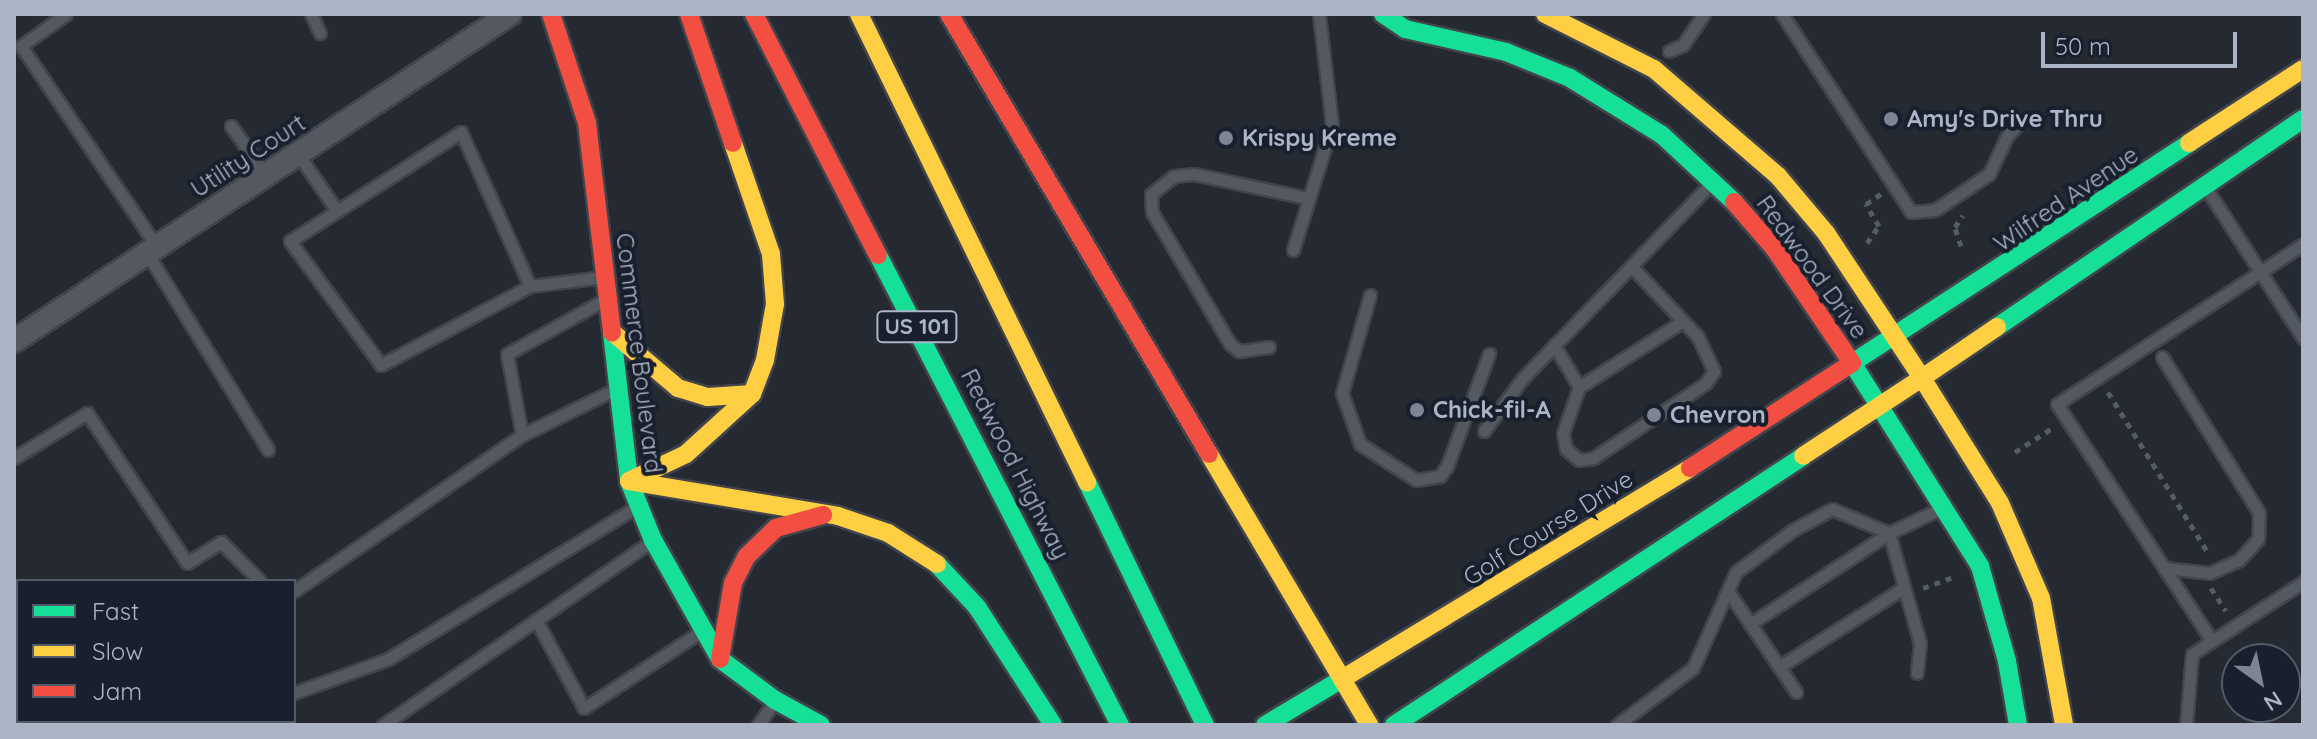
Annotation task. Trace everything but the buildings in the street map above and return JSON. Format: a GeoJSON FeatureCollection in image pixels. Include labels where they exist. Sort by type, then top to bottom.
{"type":"FeatureCollection","features":[{"type":"Feature","properties":{"kind":"main road","name":"Commerce Boulevard"},"geometry":{"type":"LineString","coordinates":[[551,14],[587,123],[629,481],[653,540],[720,659],[775,700],[821,725]]}},
{"type":"Feature","properties":{"kind":"main road"},"geometry":{"type":"LineString","coordinates":[[629,481],[686,454],[752,394],[765,360],[775,304],[771,254],[689,14]]}},
{"type":"Feature","properties":{"kind":"main road","name":"Redwood Highway"},"geometry":{"type":"LineString","coordinates":[[754,14],[1120,725]]}},
{"type":"Feature","properties":{"kind":"main road"},"geometry":{"type":"LineString","coordinates":[[859,14],[1205,725]]}},
{"type":"Feature","properties":{"kind":"main road"},"geometry":{"type":"LineString","coordinates":[[949,14],[1369,725]]}},
{"type":"Feature","properties":{"kind":"main road","name":"Redwood Drive"},"geometry":{"type":"LineString","coordinates":[[1383,14],[1405,29],[1506,52],[1570,78],[1651,127],[1715,180],[1774,248],[1852,363],[1980,566],[2007,661],[2018,725]]}},
{"type":"Feature","properties":{"kind":"main road","name":"Redwood Drive"},"geometry":{"type":"LineString","coordinates":[[1545,14],[1654,69],[1778,176],[1826,233],[2000,503],[2041,598],[2053,642],[2064,725]]}},
{"type":"Feature","properties":{"kind":"main road","name":"Wilfred Avenue"},"geometry":{"type":"LineString","coordinates":[[1852,363],[2303,69]]}},
{"type":"Feature","properties":{"kind":"main road"},"geometry":{"type":"LineString","coordinates":[[1394,725],[1880,407],[2303,119]]}},
{"type":"Feature","properties":{"kind":"main road"},"geometry":{"type":"LineString","coordinates":[[612,332],[678,388],[708,397],[752,394]]}},
{"type":"Feature","properties":{"kind":"main road","name":"Golf Course Drive"},"geometry":{"type":"LineString","coordinates":[[1265,725],[1577,541],[1852,363]]}},
{"type":"Feature","properties":{"kind":"main road"},"geometry":{"type":"LineString","coordinates":[[629,481],[823,515],[888,533],[935,562],[977,607],[1053,725]]}},
{"type":"Feature","properties":{"kind":"main road"},"geometry":{"type":"LineString","coordinates":[[720,659],[733,583],[747,556],[776,528],[823,515]]}},
{"type":"Feature","properties":{"kind":"street","name":"Utility Court"},"geometry":{"type":"LineString","coordinates":[[14,341],[510,14]]}},
{"type":"Feature","properties":{"kind":"lane"},"geometry":{"type":"LineString","coordinates":[[66,14],[21,46],[152,250],[268,450]]}},
{"type":"Feature","properties":{"kind":"lane"},"geometry":{"type":"LineString","coordinates":[[311,14],[320,33]]}},
{"type":"Feature","properties":{"kind":"lane"},"geometry":{"type":"LineString","coordinates":[[1293,250],[1332,125],[1319,14]]}},
{"type":"Feature","properties":{"kind":"lane"},"geometry":{"type":"LineString","coordinates":[[1669,51],[1683,45],[1704,14]]}},
{"type":"Feature","properties":{"kind":"lane"},"geometry":{"type":"LineString","coordinates":[[1782,14],[1891,187],[1911,212],[1935,210],[1989,174],[2007,136],[2023,118]]}},
{"type":"Feature","properties":{"kind":"lane"},"geometry":{"type":"LineString","coordinates":[[231,126],[266,175]]}},
{"type":"Feature","properties":{"kind":"lane"},"geometry":{"type":"LineString","coordinates":[[530,286],[461,132],[290,241],[381,365],[530,286],[605,277]]}},
{"type":"Feature","properties":{"kind":"lane"},"geometry":{"type":"LineString","coordinates":[[298,154],[337,211]]}},
{"type":"Feature","properties":{"kind":"lane"},"geometry":{"type":"LineString","coordinates":[[1269,347],[1239,351],[1230,344],[1152,212],[1151,194],[1174,176],[1194,174],[1307,198]]}},
{"type":"Feature","properties":{"kind":"lane"},"geometry":{"type":"LineString","coordinates":[[1484,431],[1554,345],[1715,180]]}},
{"type":"Feature","properties":{"kind":"lane"},"geometry":{"type":"LineString","coordinates":[[2205,187],[2303,338]]}},
{"type":"Feature","properties":{"kind":"lane"},"geometry":{"type":"LineString","coordinates":[[2212,641],[2057,404],[2303,244]]}},
{"type":"Feature","properties":{"kind":"lane"},"geometry":{"type":"LineString","coordinates":[[1631,266],[1683,321],[1712,360],[1714,371],[1706,383],[1593,458],[1579,460],[1566,449],[1563,433],[1579,387],[1683,321]]}},
{"type":"Feature","properties":{"kind":"lane"},"geometry":{"type":"LineString","coordinates":[[1370,295],[1342,393],[1360,444],[1416,480],[1440,476],[1447,466],[1489,354]]}},
{"type":"Feature","properties":{"kind":"lane"},"geometry":{"type":"LineString","coordinates":[[522,435],[507,354],[607,298]]}},
{"type":"Feature","properties":{"kind":"lane"},"geometry":{"type":"LineString","coordinates":[[1554,345],[1579,387]]}},
{"type":"Feature","properties":{"kind":"lane"},"geometry":{"type":"LineString","coordinates":[[2162,357],[2259,513],[2258,539],[2239,560],[2210,573],[2164,568]]}},
{"type":"Feature","properties":{"kind":"lane"},"geometry":{"type":"LineString","coordinates":[[296,590],[522,435],[618,388]]}},
{"type":"Feature","properties":{"kind":"lane"},"geometry":{"type":"LineString","coordinates":[[14,458],[87,413],[187,563],[221,542],[258,579]]}},
{"type":"Feature","properties":{"kind":"lane"},"geometry":{"type":"LineString","coordinates":[[296,692],[388,659],[639,506]]}},
{"type":"Feature","properties":{"kind":"lane"},"geometry":{"type":"LineString","coordinates":[[1750,624],[1889,533],[1943,508]]}},
{"type":"Feature","properties":{"kind":"lane"},"geometry":{"type":"LineString","coordinates":[[1617,725],[1693,668],[1736,572],[1832,509],[1889,533]]}},
{"type":"Feature","properties":{"kind":"lane"},"geometry":{"type":"LineString","coordinates":[[1889,533],[1920,643],[1917,673]]}},
{"type":"Feature","properties":{"kind":"lane"},"geometry":{"type":"LineString","coordinates":[[383,725],[653,540]]}},
{"type":"Feature","properties":{"kind":"lane"},"geometry":{"type":"LineString","coordinates":[[2186,725],[2192,654],[2303,582]]}},
{"type":"Feature","properties":{"kind":"lane"},"geometry":{"type":"LineString","coordinates":[[1779,667],[1903,588]]}},
{"type":"Feature","properties":{"kind":"lane"},"geometry":{"type":"LineString","coordinates":[[1728,591],[1796,692]]}},
{"type":"Feature","properties":{"kind":"lane"},"geometry":{"type":"LineString","coordinates":[[536,620],[584,708],[704,629]]}},
{"type":"Feature","properties":{"kind":"lane"},"geometry":{"type":"LineString","coordinates":[[758,725],[775,700]]}},
{"type":"Feature","properties":{"kind":"path"},"geometry":{"type":"LineString","coordinates":[[1867,244],[1879,226],[1866,204],[1891,187]]}},
{"type":"Feature","properties":{"kind":"path"},"geometry":{"type":"LineString","coordinates":[[2108,392],[2212,559],[2210,566]]}},
{"type":"Feature","properties":{"kind":"path"},"geometry":{"type":"LineString","coordinates":[[1918,593],[1936,579],[1951,578]]}},
{"type":"Feature","properties":{"kind":"path"},"geometry":{"type":"LineString","coordinates":[[2211,587],[2226,611]]}},
{"type":"Feature","properties":{"kind":"traffic: fast"},"geometry":{"type":"LineString","coordinates":[[1383,14],[1405,29],[1506,52],[1570,78],[1662,135],[1734,202]]}},
{"type":"Feature","properties":{"kind":"traffic: fast"},"geometry":{"type":"LineString","coordinates":[[1997,327],[2303,119]]}},
{"type":"Feature","properties":{"kind":"traffic: fast"},"geometry":{"type":"LineString","coordinates":[[2018,725],[2007,661],[1980,566],[1852,363],[2189,143]]}},
{"type":"Feature","properties":{"kind":"traffic: fast"},"geometry":{"type":"LineString","coordinates":[[878,255],[1120,725]]}},
{"type":"Feature","properties":{"kind":"traffic: fast"},"geometry":{"type":"LineString","coordinates":[[612,333],[629,481],[653,540],[720,659],[775,700],[821,725]]}},
{"type":"Feature","properties":{"kind":"traffic: fast"},"geometry":{"type":"LineString","coordinates":[[1394,725],[1803,456]]}},
{"type":"Feature","properties":{"kind":"traffic: fast"},"geometry":{"type":"LineString","coordinates":[[1087,482],[1205,725]]}},
{"type":"Feature","properties":{"kind":"traffic: fast"},"geometry":{"type":"LineString","coordinates":[[937,564],[977,607],[1053,725]]}},
{"type":"Feature","properties":{"kind":"traffic: fast"},"geometry":{"type":"LineString","coordinates":[[1265,725],[1342,679]]}},
{"type":"Feature","properties":{"kind":"traffic: slow"},"geometry":{"type":"LineString","coordinates":[[859,14],[1087,482]]}},
{"type":"Feature","properties":{"kind":"traffic: slow"},"geometry":{"type":"LineString","coordinates":[[1545,14],[1654,69],[1778,176],[1826,233],[1922,378],[1803,456]]}},
{"type":"Feature","properties":{"kind":"traffic: slow"},"geometry":{"type":"LineString","coordinates":[[2189,143],[2303,69]]}},
{"type":"Feature","properties":{"kind":"traffic: slow"},"geometry":{"type":"LineString","coordinates":[[629,481],[686,454],[752,394],[765,360],[775,304],[771,254],[733,143]]}},
{"type":"Feature","properties":{"kind":"traffic: slow"},"geometry":{"type":"LineString","coordinates":[[1997,327],[1922,378],[2000,503],[2041,598],[2064,725]]}},
{"type":"Feature","properties":{"kind":"traffic: slow"},"geometry":{"type":"LineString","coordinates":[[612,332],[678,388],[708,397],[752,394]]}},
{"type":"Feature","properties":{"kind":"traffic: slow"},"geometry":{"type":"LineString","coordinates":[[1209,454],[1369,725]]}},
{"type":"Feature","properties":{"kind":"traffic: slow"},"geometry":{"type":"LineString","coordinates":[[1342,679],[1690,468]]}},
{"type":"Feature","properties":{"kind":"traffic: slow"},"geometry":{"type":"LineString","coordinates":[[629,481],[838,516],[888,533],[937,564]]}},
{"type":"Feature","properties":{"kind":"traffic: jam"},"geometry":{"type":"LineString","coordinates":[[551,14],[587,123],[612,333]]}},
{"type":"Feature","properties":{"kind":"traffic: jam"},"geometry":{"type":"LineString","coordinates":[[689,14],[733,143]]}},
{"type":"Feature","properties":{"kind":"traffic: jam"},"geometry":{"type":"LineString","coordinates":[[754,14],[878,255]]}},
{"type":"Feature","properties":{"kind":"traffic: jam"},"geometry":{"type":"LineString","coordinates":[[949,14],[1209,454]]}},
{"type":"Feature","properties":{"kind":"traffic: jam"},"geometry":{"type":"LineString","coordinates":[[1690,468],[1852,363],[1774,248],[1734,202]]}},
{"type":"Feature","properties":{"kind":"traffic: jam"},"geometry":{"type":"LineString","coordinates":[[720,659],[733,583],[747,556],[776,528],[823,515]]}},
{"type":"Feature","properties":{"kind":"place","name":"Amy's Drive Thru"},"geometry":{"type":"Point","coordinates":[1891,119]}},
{"type":"Feature","properties":{"kind":"place","name":"Krispy Kreme"},"geometry":{"type":"Point","coordinates":[1226,138]}},
{"type":"Feature","properties":{"kind":"place","name":"Chick-fil-A"},"geometry":{"type":"Point","coordinates":[1417,410]}},
{"type":"Feature","properties":{"kind":"place","name":"Chevron"},"geometry":{"type":"Point","coordinates":[1654,415]}}]}
